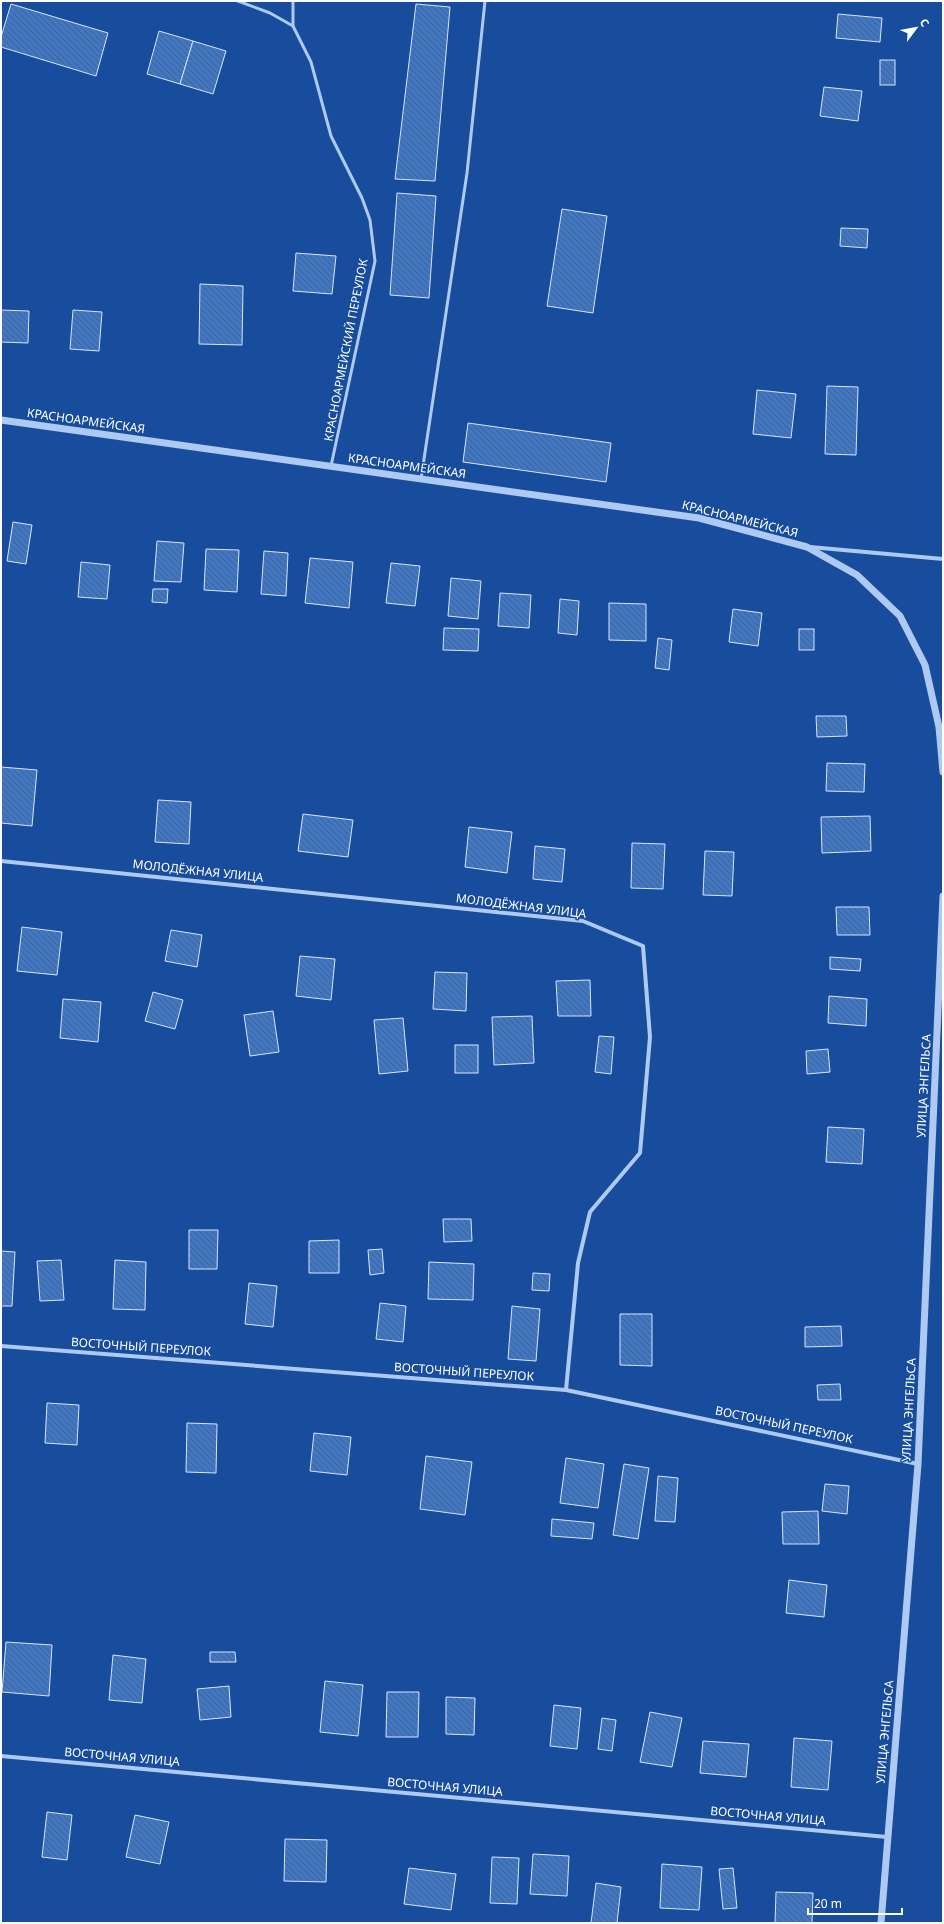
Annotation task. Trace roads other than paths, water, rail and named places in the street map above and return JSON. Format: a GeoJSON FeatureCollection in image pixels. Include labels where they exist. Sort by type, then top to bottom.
{"type":"FeatureCollection","features":[{"type":"Feature","properties":{"kind":"street","name":"КРАСНОАРМЕЙСКАЯ"},"geometry":{"type":"LineString","coordinates":[[1,420],[699,518],[807,547]]}},
{"type":"Feature","properties":{"kind":"street"},"geometry":{"type":"LineString","coordinates":[[807,547],[943,559]]}},
{"type":"Feature","properties":{"kind":"street"},"geometry":{"type":"LineString","coordinates":[[807,547],[857,575],[900,616],[925,665],[939,728],[943,772]]}},
{"type":"Feature","properties":{"kind":"street","name":"МОЛОДЁЖНАЯ УЛИЦА"},"geometry":{"type":"LineString","coordinates":[[1,861],[583,921],[643,946],[650,1037],[640,1153],[590,1212],[578,1263],[566,1390]]}},
{"type":"Feature","properties":{"kind":"street","name":"УЛИЦА ЭНГЕЛЬСА"},"geometry":{"type":"LineString","coordinates":[[881,1923],[918,1464],[943,896]]}},
{"type":"Feature","properties":{"kind":"street","name":"ВОСТОЧНЫЙ ПЕРЕУЛОК"},"geometry":{"type":"LineString","coordinates":[[1,1346],[566,1390],[918,1464]]}},
{"type":"Feature","properties":{"kind":"street","name":"ВОСТОЧНАЯ УЛИЦА"},"geometry":{"type":"LineString","coordinates":[[1,1756],[887,1837]]}},
{"type":"Feature","properties":{"kind":"lane"},"geometry":{"type":"LineString","coordinates":[[238,1],[270,13],[293,26],[293,1]]}},
{"type":"Feature","properties":{"kind":"lane"},"geometry":{"type":"LineString","coordinates":[[421,479],[467,172],[485,1]]}},
{"type":"Feature","properties":{"kind":"lane","name":"КРАСНОАРМЕЙСКИЙ ПЕРЕУЛОК"},"geometry":{"type":"LineString","coordinates":[[293,26],[312,68],[331,136],[362,198],[370,220],[373,237],[374,261],[331,466]]}}]}
